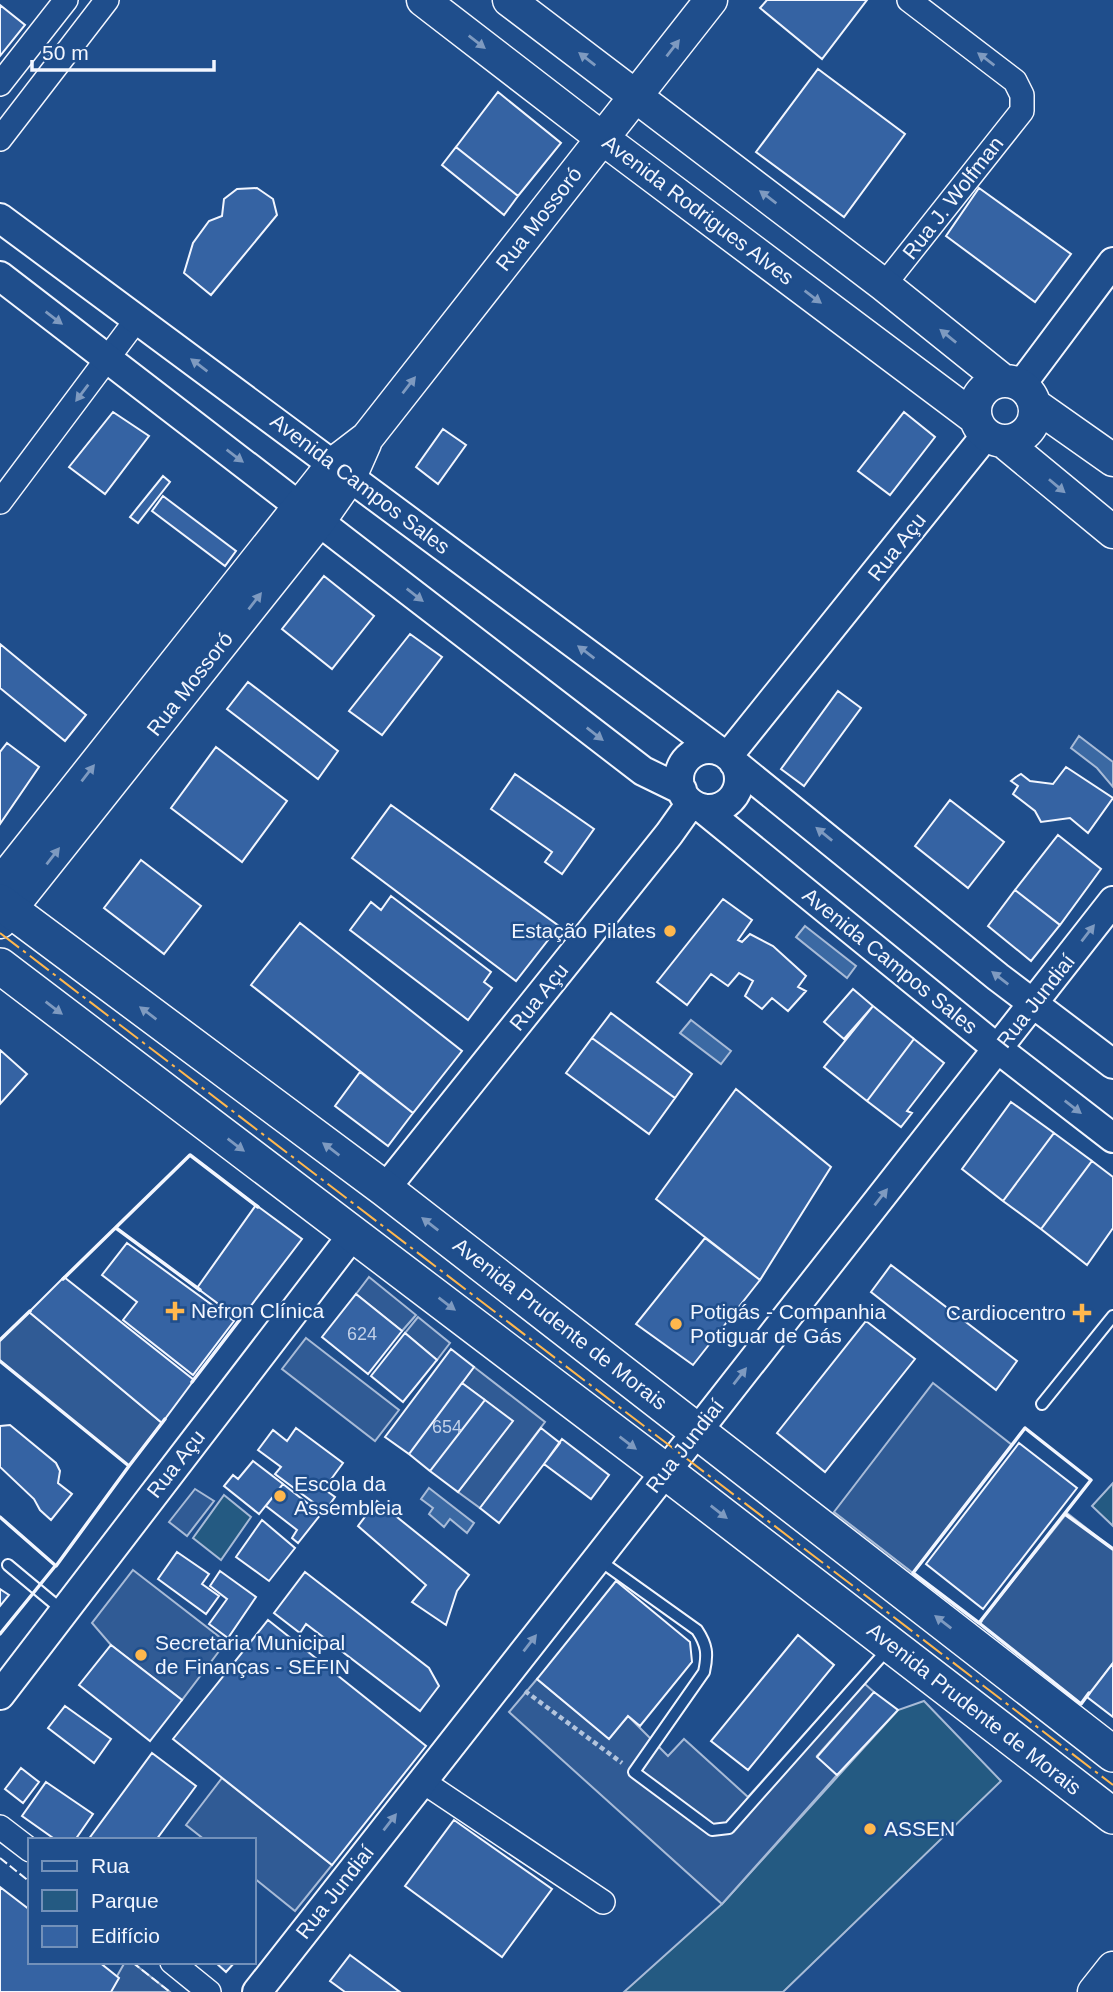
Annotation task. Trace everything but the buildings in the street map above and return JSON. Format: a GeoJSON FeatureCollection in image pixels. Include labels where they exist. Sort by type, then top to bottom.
{"type":"FeatureCollection","features":[{"type":"Feature","properties":{"kind":"main road","name":"Avenida Rodrigues Alves"},"geometry":{"type":"LineString","coordinates":[[423,0],[988,432],[1113,532]]}},
{"type":"Feature","properties":{"kind":"main road"},"geometry":{"type":"LineString","coordinates":[[509,0],[1113,460]]}},
{"type":"Feature","properties":{"kind":"main road","name":"Rua Mossoró"},"geometry":{"type":"LineString","coordinates":[[3,905],[711,0]]}},
{"type":"Feature","properties":{"kind":"main road"},"geometry":{"type":"LineString","coordinates":[[776,269],[809,229]]}},
{"type":"Feature","properties":{"kind":"main road"},"geometry":{"type":"LineString","coordinates":[[1019,390],[1032,427],[1015,441],[988,432],[980,394],[1019,390]]}},
{"type":"Feature","properties":{"kind":"main road","name":"Avenida Prudente de Morais"},"geometry":{"type":"LineString","coordinates":[[3,905],[385,1189],[698,1430],[989,1645],[1044,1688],[1113,1754]]}},
{"type":"Feature","properties":{"kind":"main road","name":"Avenida Prudente de Morais"},"geometry":{"type":"LineString","coordinates":[[0,967],[354,1233],[1113,1816]]}},
{"type":"Feature","properties":{"kind":"main road"},"geometry":{"type":"LineString","coordinates":[[173,1097],[207,1056]]}},
{"type":"Feature","properties":{"kind":"main road"},"geometry":{"type":"LineString","coordinates":[[1094,1992],[1113,1968]]}},
{"type":"Feature","properties":{"kind":"street"},"geometry":{"type":"LineString","coordinates":[[0,84],[66,0]]}},
{"type":"Feature","properties":{"kind":"street"},"geometry":{"type":"LineString","coordinates":[[0,139],[107,0]]}},
{"type":"Feature","properties":{"kind":"street","name":"Rua J. Wolfman"},"geometry":{"type":"LineString","coordinates":[[884,285],[1022,111],[1022,95],[1015,81],[909,0]]}},
{"type":"Feature","properties":{"kind":"street","name":"Avenida Campos Sales"},"geometry":{"type":"LineString","coordinates":[[0,218],[727,756],[1035,1005],[1113,1064]]}},
{"type":"Feature","properties":{"kind":"street"},"geometry":{"type":"LineString","coordinates":[[1019,390],[1113,262]]}},
{"type":"Feature","properties":{"kind":"street","name":"Avenida Campos Sales"},"geometry":{"type":"LineString","coordinates":[[0,276],[643,771],[692,800],[998,1049],[1113,1138]]}},
{"type":"Feature","properties":{"kind":"street"},"geometry":{"type":"LineString","coordinates":[[0,502],[137,319]]}},
{"type":"Feature","properties":{"kind":"street","name":"Rua Açu"},"geometry":{"type":"LineString","coordinates":[[727,756],[988,432]]}},
{"type":"Feature","properties":{"kind":"street"},"geometry":{"type":"LineString","coordinates":[[710,749],[727,756],[738,783],[735,792],[722,806],[692,800],[680,771],[691,755],[710,749]]}},
{"type":"Feature","properties":{"kind":"street","name":"Rua Açu"},"geometry":{"type":"LineString","coordinates":[[385,1189],[669,835],[692,800]]}},
{"type":"Feature","properties":{"kind":"street","name":"Rua Jundiaí"},"geometry":{"type":"LineString","coordinates":[[257,1992],[665,1471],[1035,1005],[1113,901]]}},
{"type":"Feature","properties":{"kind":"street","name":"Rua Açu"},"geometry":{"type":"LineString","coordinates":[[0,1695],[354,1233]]}},
{"type":"Feature","properties":{"kind":"street"},"geometry":{"type":"LineString","coordinates":[[422,1781],[603,1902]]}},
{"type":"Feature","properties":{"kind":"street"},"geometry":{"type":"LineString","coordinates":[[0,1827],[28,1848]]}},
{"type":"Feature","properties":{"kind":"street"},"geometry":{"type":"LineString","coordinates":[[174,1964],[209,1992]]}},
{"type":"Feature","properties":{"kind":"lane"},"geometry":{"type":"LineString","coordinates":[[1042,1404],[1113,1316]]}},
{"type":"Feature","properties":{"kind":"lane"},"geometry":{"type":"LineString","coordinates":[[596,1559],[697,1630],[706,1643],[708,1657],[704,1672],[634,1772],[708,1827],[725,1830],[853,1691],[891,1645]]}},
{"type":"Feature","properties":{"kind":"lane"},"geometry":{"type":"LineString","coordinates":[[8,1565],[63,1610]]}},
{"type":"Feature","properties":{"kind":"path"},"geometry":{"type":"LineString","coordinates":[[527,1692],[634,1772]]}},
{"type":"Feature","properties":{"kind":"green space"},"geometry":{"type":"Polygon","coordinates":[[[1113,1483],[1113,1526],[1092,1506],[1113,1483]]]}},
{"type":"Feature","properties":{"kind":"green space"},"geometry":{"type":"Polygon","coordinates":[[[224,1495],[251,1517],[221,1560],[193,1538],[224,1495]]]}},
{"type":"Feature","properties":{"kind":"green space","name":"ASSEN"},"geometry":{"type":"Polygon","coordinates":[[[924,1701],[1001,1781],[783,1992],[624,1992],[722,1904],[898,1710],[924,1701]]]}},
{"type":"Feature","properties":{"kind":"shaded area"},"geometry":{"type":"Polygon","coordinates":[[[1079,736],[1113,762],[1113,787],[1097,768],[1071,748],[1079,736]]]}},
{"type":"Feature","properties":{"kind":"shaded area"},"geometry":{"type":"Polygon","coordinates":[[[805,926],[856,966],[847,978],[796,937],[805,926]]]}},
{"type":"Feature","properties":{"kind":"shaded area"},"geometry":{"type":"Polygon","coordinates":[[[691,1020],[731,1051],[721,1064],[680,1033],[691,1020]]]}},
{"type":"Feature","properties":{"kind":"shaded area"},"geometry":{"type":"Polygon","coordinates":[[[369,1277],[416,1315],[402,1331],[356,1294],[369,1277]]]}},
{"type":"Feature","properties":{"kind":"shaded area"},"geometry":{"type":"Polygon","coordinates":[[[29,1312],[162,1423],[129,1466],[0,1361],[0,1340],[29,1312]]]}},
{"type":"Feature","properties":{"kind":"shaded area"},"geometry":{"type":"Polygon","coordinates":[[[418,1317],[450,1343],[437,1360],[405,1333],[418,1317]]]}},
{"type":"Feature","properties":{"kind":"shaded area"},"geometry":{"type":"Polygon","coordinates":[[[306,1338],[399,1410],[375,1441],[282,1369],[306,1338]]]}},
{"type":"Feature","properties":{"kind":"shaded area"},"geometry":{"type":"Polygon","coordinates":[[[474,1367],[545,1422],[480,1508],[458,1492],[512,1421],[462,1383],[474,1367]]]}},
{"type":"Feature","properties":{"kind":"shaded area"},"geometry":{"type":"Polygon","coordinates":[[[933,1383],[1012,1445],[913,1573],[834,1512],[933,1383]]]}},
{"type":"Feature","properties":{"kind":"shaded area"},"geometry":{"type":"Polygon","coordinates":[[[429,1488],[474,1523],[467,1533],[450,1519],[444,1527],[429,1514],[433,1508],[421,1499],[429,1488]]]}},
{"type":"Feature","properties":{"kind":"shaded area"},"geometry":{"type":"Polygon","coordinates":[[[195,1489],[214,1501],[187,1536],[169,1522],[195,1489]]]}},
{"type":"Feature","properties":{"kind":"shaded area"},"geometry":{"type":"Polygon","coordinates":[[[1067,1513],[1113,1549],[1113,1663],[1081,1704],[979,1623],[1067,1513]]]}},
{"type":"Feature","properties":{"kind":"shaded area"},"geometry":{"type":"Polygon","coordinates":[[[133,1570],[226,1642],[182,1700],[111,1645],[92,1623],[133,1570]]]}},
{"type":"Feature","properties":{"kind":"shaded area"},"geometry":{"type":"Polygon","coordinates":[[[856,1676],[874,1692],[817,1756],[837,1775],[722,1904],[509,1712],[537,1679],[609,1738],[628,1716],[668,1756],[684,1739],[748,1797],[856,1676]]]}},
{"type":"Feature","properties":{"kind":"shaded area"},"geometry":{"type":"Polygon","coordinates":[[[222,1778],[332,1865],[295,1911],[256,1880],[256,1838],[202,1838],[186,1825],[222,1778]]]}},
{"type":"Feature","properties":{"kind":"shaded area"},"geometry":{"type":"Polygon","coordinates":[[[124,1964],[135,1964],[170,1992],[108,1992],[124,1964]]]}},
{"type":"Feature","properties":{"kind":"fence"},"geometry":{"type":"LineString","coordinates":[[0,1858],[28,1880]]}},
{"type":"Feature","properties":{"kind":"fence"},"geometry":{"type":"LineString","coordinates":[[135,1964],[170,1992]]}},
{"type":"Feature","properties":{"kind":"wall"},"geometry":{"type":"LineString","coordinates":[[63,1279],[190,1155],[258,1207]]}},
{"type":"Feature","properties":{"kind":"wall"},"geometry":{"type":"LineString","coordinates":[[116,1228],[200,1290]]}},
{"type":"Feature","properties":{"kind":"wall"},"geometry":{"type":"LineString","coordinates":[[0,1340],[30,1311]]}},
{"type":"Feature","properties":{"kind":"wall"},"geometry":{"type":"LineString","coordinates":[[192,1382],[241,1318]]}},
{"type":"Feature","properties":{"kind":"wall"},"geometry":{"type":"LineString","coordinates":[[0,1361],[129,1466],[56,1566],[0,1517]]}},
{"type":"Feature","properties":{"kind":"wall"},"geometry":{"type":"LineString","coordinates":[[129,1466],[165,1419]]}},
{"type":"Feature","properties":{"kind":"wall"},"geometry":{"type":"LineString","coordinates":[[1025,1428],[1091,1480],[979,1623],[913,1573],[1025,1428]]}},
{"type":"Feature","properties":{"kind":"wall"},"geometry":{"type":"LineString","coordinates":[[1065,1514],[1113,1549]]}},
{"type":"Feature","properties":{"kind":"wall"},"geometry":{"type":"LineString","coordinates":[[0,1634],[56,1565]]}},
{"type":"Feature","properties":{"kind":"wall"},"geometry":{"type":"LineString","coordinates":[[981,1621],[979,1623],[1081,1704],[1089,1693]]}},
{"type":"Feature","properties":{"kind":"power"},"geometry":{"type":"LineString","coordinates":[[0,933],[1113,1785]]}},
{"type":"Feature","properties":{"kind":"place","name":"Estação Pilates"},"geometry":{"type":"Point","coordinates":[670,931]}},
{"type":"Feature","properties":{"kind":"place","name":"Nefron Clínica"},"geometry":{"type":"Point","coordinates":[175,1311]}},
{"type":"Feature","properties":{"kind":"place","name":"Cardiocentro"},"geometry":{"type":"Point","coordinates":[1082,1313]}},
{"type":"Feature","properties":{"kind":"place","name":"Potigás - Companhia Potiguar de Gás"},"geometry":{"type":"Point","coordinates":[676,1324]}},
{"type":"Feature","properties":{"kind":"place","name":"Escola da Assembleia"},"geometry":{"type":"Point","coordinates":[280,1496]}},
{"type":"Feature","properties":{"kind":"place","name":"Secretaria Municipal de Finanças - SEFIN"},"geometry":{"type":"Point","coordinates":[141,1655]}},
{"type":"Feature","properties":{"kind":"place","name":"ASSEN"},"geometry":{"type":"Point","coordinates":[870,1829]}}]}
